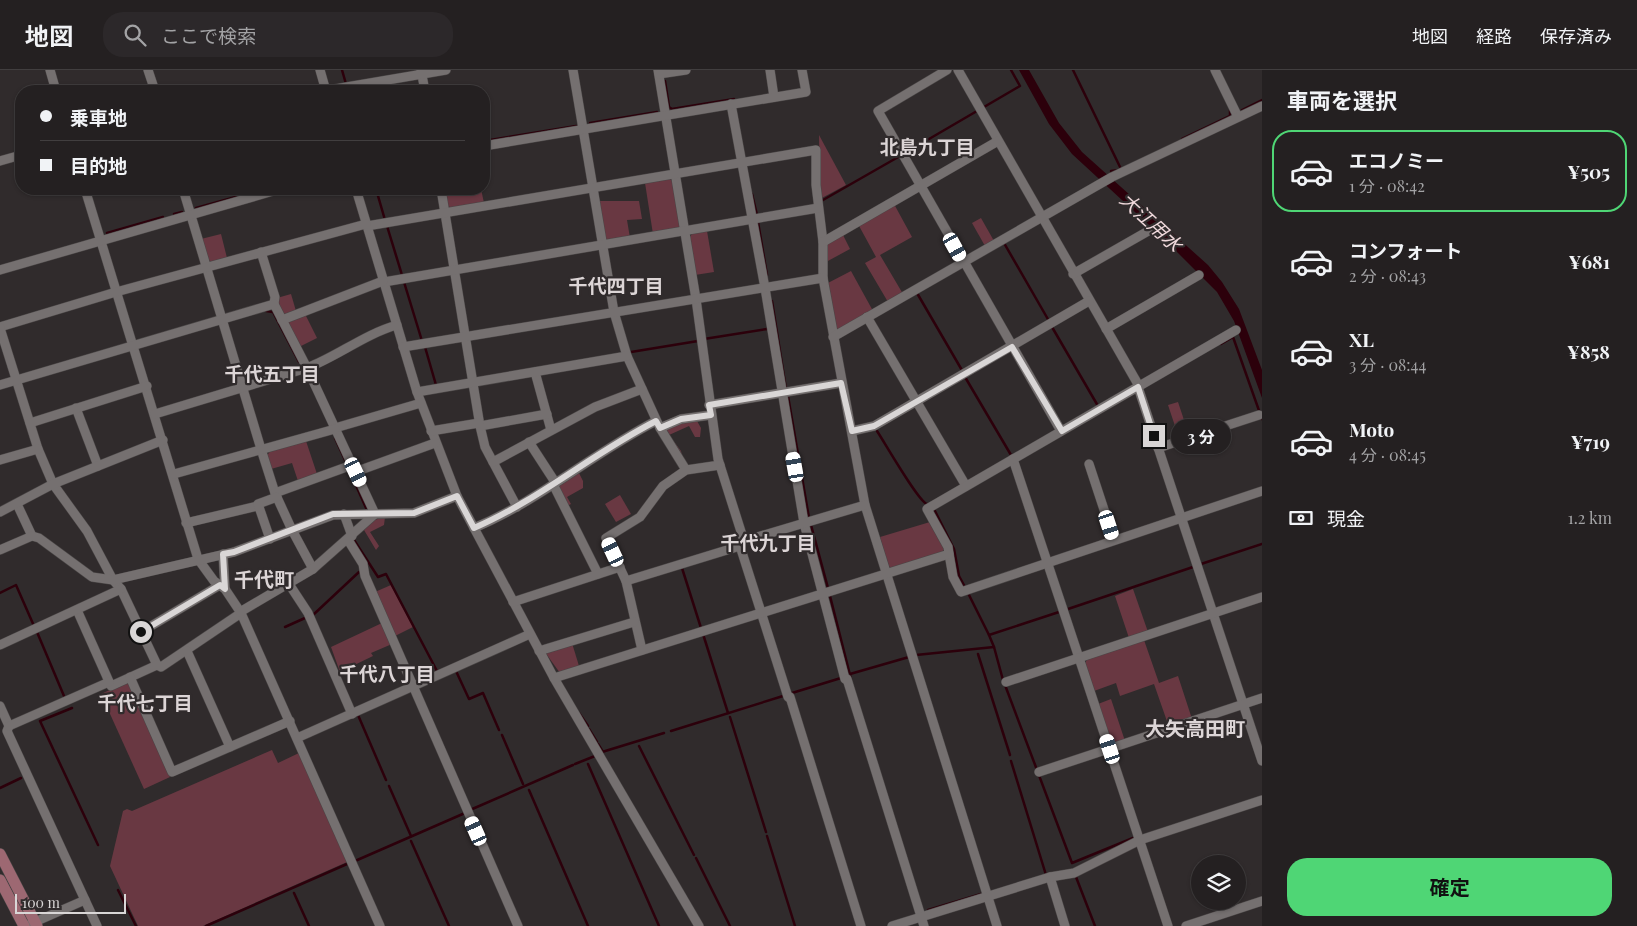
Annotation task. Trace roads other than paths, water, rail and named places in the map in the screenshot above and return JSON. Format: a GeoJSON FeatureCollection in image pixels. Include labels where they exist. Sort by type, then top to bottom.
{"type":"FeatureCollection","features":[{"type":"Feature","properties":{"kind":"main road"},"geometry":{"type":"LineString","coordinates":[[0,854],[31,925]]}},
{"type":"Feature","properties":{"kind":"main road"},"geometry":{"type":"LineString","coordinates":[[0,880],[31,925]]}},
{"type":"Feature","properties":{"kind":"street"},"geometry":{"type":"LineString","coordinates":[[50,70],[54,85]]}},
{"type":"Feature","properties":{"kind":"street"},"geometry":{"type":"LineString","coordinates":[[148,70],[153,85]]}},
{"type":"Feature","properties":{"kind":"street"},"geometry":{"type":"LineString","coordinates":[[320,70],[324,85]]}},
{"type":"Feature","properties":{"kind":"street"},"geometry":{"type":"LineString","coordinates":[[356,85],[422,72],[446,70]]}},
{"type":"Feature","properties":{"kind":"street"},"geometry":{"type":"LineString","coordinates":[[573,70],[614,312],[627,356],[642,389],[658,424],[686,470]]}},
{"type":"Feature","properties":{"kind":"street"},"geometry":{"type":"LineString","coordinates":[[686,70],[659,72],[696,299],[709,405],[720,465],[762,613],[861,926]]}},
{"type":"Feature","properties":{"kind":"street"},"geometry":{"type":"LineString","coordinates":[[770,70],[774,97]]}},
{"type":"Feature","properties":{"kind":"street"},"geometry":{"type":"LineString","coordinates":[[490,145],[806,92],[802,70]]}},
{"type":"Feature","properties":{"kind":"street"},"geometry":{"type":"LineString","coordinates":[[947,70],[878,111],[1062,431]]}},
{"type":"Feature","properties":{"kind":"street"},"geometry":{"type":"LineString","coordinates":[[958,70],[1138,386],[1262,761]]}},
{"type":"Feature","properties":{"kind":"street"},"geometry":{"type":"LineString","coordinates":[[1215,70],[1238,117]]}},
{"type":"Feature","properties":{"kind":"street"},"geometry":{"type":"LineString","coordinates":[[422,72],[424,85]]}},
{"type":"Feature","properties":{"kind":"street"},"geometry":{"type":"LineString","coordinates":[[731,104],[765,288],[804,523],[846,679],[924,919]]}},
{"type":"Feature","properties":{"kind":"street"},"geometry":{"type":"LineString","coordinates":[[833,337],[1112,177],[1262,106]]}},
{"type":"Feature","properties":{"kind":"street"},"geometry":{"type":"LineString","coordinates":[[823,242],[998,141]]}},
{"type":"Feature","properties":{"kind":"street"},"geometry":{"type":"LineString","coordinates":[[157,665],[121,589],[113,580],[87,531],[53,484],[38,449],[0,327],[116,292],[367,225],[816,150],[818,208],[823,242],[823,278],[865,505],[888,573],[997,926]]}},
{"type":"Feature","properties":{"kind":"street"},"geometry":{"type":"LineString","coordinates":[[0,162],[15,157]]}},
{"type":"Feature","properties":{"kind":"street"},"geometry":{"type":"LineString","coordinates":[[87,195],[164,440],[186,523],[198,559],[223,587],[240,613],[290,721],[380,926]]}},
{"type":"Feature","properties":{"kind":"street"},"geometry":{"type":"LineString","coordinates":[[185,195],[276,495],[313,570]]}},
{"type":"Feature","properties":{"kind":"street"},"geometry":{"type":"LineString","coordinates":[[0,270],[100,239],[258,195]]}},
{"type":"Feature","properties":{"kind":"street"},"geometry":{"type":"LineString","coordinates":[[358,195],[417,392],[435,443],[457,496],[554,678],[694,924]]}},
{"type":"Feature","properties":{"kind":"street"},"geometry":{"type":"LineString","coordinates":[[442,195],[479,425],[485,447],[517,507]]}},
{"type":"Feature","properties":{"kind":"street"},"geometry":{"type":"LineString","coordinates":[[282,320],[384,282],[818,208]]}},
{"type":"Feature","properties":{"kind":"street"},"geometry":{"type":"LineString","coordinates":[[1073,274],[1150,230]]}},
{"type":"Feature","properties":{"kind":"street"},"geometry":{"type":"LineString","coordinates":[[261,252],[275,297],[274,304],[307,368],[375,514]]}},
{"type":"Feature","properties":{"kind":"street"},"geometry":{"type":"LineString","coordinates":[[1106,329],[1199,275]]}},
{"type":"Feature","properties":{"kind":"street"},"geometry":{"type":"LineString","coordinates":[[404,347],[823,278]]}},
{"type":"Feature","properties":{"kind":"street"},"geometry":{"type":"LineString","coordinates":[[852,431],[874,426],[1089,302]]}},
{"type":"Feature","properties":{"kind":"street"},"geometry":{"type":"LineString","coordinates":[[0,385],[274,304]]}},
{"type":"Feature","properties":{"kind":"street"},"geometry":{"type":"LineString","coordinates":[[867,317],[966,486]]}},
{"type":"Feature","properties":{"kind":"street"},"geometry":{"type":"LineString","coordinates":[[155,414],[307,368],[323,362],[378,330],[397,325]]}},
{"type":"Feature","properties":{"kind":"street"},"geometry":{"type":"LineString","coordinates":[[1236,330],[927,509],[948,547],[953,577],[961,592],[1262,491]]}},
{"type":"Feature","properties":{"kind":"street"},"geometry":{"type":"LineString","coordinates":[[417,392],[627,356]]}},
{"type":"Feature","properties":{"kind":"street"},"geometry":{"type":"LineString","coordinates":[[535,372],[551,430]]}},
{"type":"Feature","properties":{"kind":"street"},"geometry":{"type":"LineString","coordinates":[[709,405],[841,383]]}},
{"type":"Feature","properties":{"kind":"street"},"geometry":{"type":"LineString","coordinates":[[30,423],[147,386]]}},
{"type":"Feature","properties":{"kind":"street"},"geometry":{"type":"LineString","coordinates":[[493,462],[595,407],[642,389]]}},
{"type":"Feature","properties":{"kind":"street"},"geometry":{"type":"LineString","coordinates":[[174,474],[421,403]]}},
{"type":"Feature","properties":{"kind":"street"},"geometry":{"type":"LineString","coordinates":[[76,408],[98,466]]}},
{"type":"Feature","properties":{"kind":"street"},"geometry":{"type":"LineString","coordinates":[[431,431],[546,414]]}},
{"type":"Feature","properties":{"kind":"street"},"geometry":{"type":"LineString","coordinates":[[474,528],[517,507],[629,434],[658,424],[711,415]]}},
{"type":"Feature","properties":{"kind":"street"},"geometry":{"type":"LineString","coordinates":[[1158,448],[1259,415]]}},
{"type":"Feature","properties":{"kind":"street"},"geometry":{"type":"LineString","coordinates":[[0,512],[53,484],[164,440]]}},
{"type":"Feature","properties":{"kind":"street"},"geometry":{"type":"LineString","coordinates":[[529,442],[554,483],[598,574]]}},
{"type":"Feature","properties":{"kind":"street"},"geometry":{"type":"LineString","coordinates":[[186,523],[258,506],[258,504],[276,495],[435,443]]}},
{"type":"Feature","properties":{"kind":"street"},"geometry":{"type":"LineString","coordinates":[[0,460],[38,449]]}},
{"type":"Feature","properties":{"kind":"street"},"geometry":{"type":"LineString","coordinates":[[1014,459],[1168,926]]}},
{"type":"Feature","properties":{"kind":"street"},"geometry":{"type":"LineString","coordinates":[[1089,464],[1114,540]]}},
{"type":"Feature","properties":{"kind":"street"},"geometry":{"type":"LineString","coordinates":[[642,650],[626,581],[606,538],[640,517],[664,486],[686,470],[720,465]]}},
{"type":"Feature","properties":{"kind":"street"},"geometry":{"type":"LineString","coordinates":[[0,550],[32,536],[40,538],[92,577],[113,580],[223,554],[333,514],[421,512],[457,496]]}},
{"type":"Feature","properties":{"kind":"street"},"geometry":{"type":"LineString","coordinates":[[17,504],[32,536]]}},
{"type":"Feature","properties":{"kind":"street"},"geometry":{"type":"LineString","coordinates":[[626,581],[865,505]]}},
{"type":"Feature","properties":{"kind":"street"},"geometry":{"type":"LineString","coordinates":[[258,506],[270,538]]}},
{"type":"Feature","properties":{"kind":"street"},"geometry":{"type":"LineString","coordinates":[[344,514],[350,538],[363,564],[365,576],[518,926]]}},
{"type":"Feature","properties":{"kind":"street"},"geometry":{"type":"LineString","coordinates":[[77,610],[111,686],[157,665],[161,667],[240,613],[313,570],[375,514]]}},
{"type":"Feature","properties":{"kind":"street"},"geometry":{"type":"LineString","coordinates":[[223,554],[223,587]]}},
{"type":"Feature","properties":{"kind":"street"},"geometry":{"type":"LineString","coordinates":[[554,678],[949,554]]}},
{"type":"Feature","properties":{"kind":"street"},"geometry":{"type":"LineString","coordinates":[[513,602],[620,567]]}},
{"type":"Feature","properties":{"kind":"street"},"geometry":{"type":"LineString","coordinates":[[289,584],[308,614],[352,714]]}},
{"type":"Feature","properties":{"kind":"street"},"geometry":{"type":"LineString","coordinates":[[141,632],[223,587]]}},
{"type":"Feature","properties":{"kind":"street"},"geometry":{"type":"LineString","coordinates":[[0,645],[121,589]]}},
{"type":"Feature","properties":{"kind":"street"},"geometry":{"type":"LineString","coordinates":[[1006,682],[1262,597]]}},
{"type":"Feature","properties":{"kind":"street"},"geometry":{"type":"LineString","coordinates":[[539,650],[634,622]]}},
{"type":"Feature","properties":{"kind":"street"},"geometry":{"type":"LineString","coordinates":[[297,738],[530,634]]}},
{"type":"Feature","properties":{"kind":"street"},"geometry":{"type":"LineString","coordinates":[[187,651],[230,747]]}},
{"type":"Feature","properties":{"kind":"street"},"geometry":{"type":"LineString","coordinates":[[130,678],[172,772],[290,721]]}},
{"type":"Feature","properties":{"kind":"street"},"geometry":{"type":"LineString","coordinates":[[5,730],[109,682]]}},
{"type":"Feature","properties":{"kind":"street"},"geometry":{"type":"LineString","coordinates":[[1040,772],[1262,698]]}},
{"type":"Feature","properties":{"kind":"street"},"geometry":{"type":"LineString","coordinates":[[0,706],[5,730],[97,926]]}},
{"type":"Feature","properties":{"kind":"street"},"geometry":{"type":"LineString","coordinates":[[892,926],[924,919],[988,896],[1050,877],[1074,873],[1140,840],[1262,800]]}},
{"type":"Feature","properties":{"kind":"street"},"geometry":{"type":"LineString","coordinates":[[1050,877],[1065,926]]}},
{"type":"Feature","properties":{"kind":"street"},"geometry":{"type":"LineString","coordinates":[[31,925],[84,900]]}},
{"type":"Feature","properties":{"kind":"street"},"geometry":{"type":"LineString","coordinates":[[1186,926],[1262,901]]}},
{"type":"Feature","properties":{"kind":"water","name":"大江用水"},"geometry":{"type":"Polygon","coordinates":[[[1019,70],[1029,70],[1059,123],[1082,152],[1208,265],[1222,282],[1239,309],[1262,370],[1262,398],[1234,321],[1217,292],[1161,236],[1072,154],[1049,124],[1019,70]]]}},
{"type":"Feature","properties":{"kind":"waterway"},"geometry":{"type":"LineString","coordinates":[[342,70],[346,84]]}},
{"type":"Feature","properties":{"kind":"waterway"},"geometry":{"type":"LineString","coordinates":[[984,107],[1020,86],[1011,70]]}},
{"type":"Feature","properties":{"kind":"waterway"},"geometry":{"type":"LineString","coordinates":[[1073,70],[1121,169]]}},
{"type":"Feature","properties":{"kind":"waterway"},"geometry":{"type":"LineString","coordinates":[[665,81],[669,107],[672,109],[734,99]]}},
{"type":"Feature","properties":{"kind":"waterway"},"geometry":{"type":"LineString","coordinates":[[1242,110],[1262,100]]}},
{"type":"Feature","properties":{"kind":"waterway"},"geometry":{"type":"LineString","coordinates":[[1182,139],[1230,116],[1230,110]]}},
{"type":"Feature","properties":{"kind":"waterway"},"geometry":{"type":"LineString","coordinates":[[905,153],[977,111]]}},
{"type":"Feature","properties":{"kind":"waterway"},"geometry":{"type":"LineString","coordinates":[[590,123],[657,112]]}},
{"type":"Feature","properties":{"kind":"waterway"},"geometry":{"type":"LineString","coordinates":[[490,140],[576,126]]}},
{"type":"Feature","properties":{"kind":"waterway"},"geometry":{"type":"LineString","coordinates":[[823,200],[900,156]]}},
{"type":"Feature","properties":{"kind":"waterway"},"geometry":{"type":"LineString","coordinates":[[1111,171],[1119,170]]}},
{"type":"Feature","properties":{"kind":"waterway"},"geometry":{"type":"LineString","coordinates":[[752,194],[757,215]]}},
{"type":"Feature","properties":{"kind":"waterway"},"geometry":{"type":"LineString","coordinates":[[196,208],[243,195]]}},
{"type":"Feature","properties":{"kind":"waterway"},"geometry":{"type":"LineString","coordinates":[[378,195],[385,220]]}},
{"type":"Feature","properties":{"kind":"waterway"},"geometry":{"type":"LineString","coordinates":[[174,214],[182,212]]}},
{"type":"Feature","properties":{"kind":"waterway"},"geometry":{"type":"LineString","coordinates":[[107,233],[163,217]]}},
{"type":"Feature","properties":{"kind":"waterway"},"geometry":{"type":"LineString","coordinates":[[758,222],[767,275]]}},
{"type":"Feature","properties":{"kind":"waterway"},"geometry":{"type":"LineString","coordinates":[[387,226],[402,275]]}},
{"type":"Feature","properties":{"kind":"waterway"},"geometry":{"type":"LineString","coordinates":[[1006,242],[1004,243],[1049,321]]}},
{"type":"Feature","properties":{"kind":"waterway"},"geometry":{"type":"LineString","coordinates":[[404,282],[422,341]]}},
{"type":"Feature","properties":{"kind":"waterway"},"geometry":{"type":"LineString","coordinates":[[917,293],[963,372]]}},
{"type":"Feature","properties":{"kind":"waterway"},"geometry":{"type":"LineString","coordinates":[[772,301],[786,389]]}},
{"type":"Feature","properties":{"kind":"waterway"},"geometry":{"type":"LineString","coordinates":[[266,311],[273,312],[299,362]]}},
{"type":"Feature","properties":{"kind":"waterway"},"geometry":{"type":"LineString","coordinates":[[1052,327],[1098,406]]}},
{"type":"Feature","properties":{"kind":"waterway"},"geometry":{"type":"LineString","coordinates":[[704,339],[767,329]]}},
{"type":"Feature","properties":{"kind":"waterway"},"geometry":{"type":"LineString","coordinates":[[1221,344],[1233,337],[1262,419]]}},
{"type":"Feature","properties":{"kind":"waterway"},"geometry":{"type":"LineString","coordinates":[[631,352],[698,341]]}},
{"type":"Feature","properties":{"kind":"waterway"},"geometry":{"type":"LineString","coordinates":[[425,347],[436,385]]}},
{"type":"Feature","properties":{"kind":"waterway"},"geometry":{"type":"LineString","coordinates":[[965,377],[1011,455]]}},
{"type":"Feature","properties":{"kind":"waterway"},"geometry":{"type":"LineString","coordinates":[[788,396],[809,518]]}},
{"type":"Feature","properties":{"kind":"waterway"},"geometry":{"type":"LineString","coordinates":[[877,431],[909,483],[927,504]]}},
{"type":"Feature","properties":{"kind":"waterway"},"geometry":{"type":"LineString","coordinates":[[335,438],[345,460]]}},
{"type":"Feature","properties":{"kind":"waterway"},"geometry":{"type":"LineString","coordinates":[[351,474],[366,508]]}},
{"type":"Feature","properties":{"kind":"waterway"},"geometry":{"type":"LineString","coordinates":[[934,509],[954,549],[959,576],[965,587]]}},
{"type":"Feature","properties":{"kind":"waterway"},"geometry":{"type":"LineString","coordinates":[[811,525],[828,588]]}},
{"type":"Feature","properties":{"kind":"waterway"},"geometry":{"type":"LineString","coordinates":[[354,540],[378,577],[386,574],[437,671]]}},
{"type":"Feature","properties":{"kind":"waterway"},"geometry":{"type":"LineString","coordinates":[[1201,564],[1262,544]]}},
{"type":"Feature","properties":{"kind":"waterway"},"geometry":{"type":"LineString","coordinates":[[1068,609],[1193,567]]}},
{"type":"Feature","properties":{"kind":"waterway"},"geometry":{"type":"LineString","coordinates":[[682,568],[701,628]]}},
{"type":"Feature","properties":{"kind":"waterway"},"geometry":{"type":"LineString","coordinates":[[313,615],[359,572]]}},
{"type":"Feature","properties":{"kind":"waterway"},"geometry":{"type":"LineString","coordinates":[[0,593],[16,585],[34,626]]}},
{"type":"Feature","properties":{"kind":"waterway"},"geometry":{"type":"LineString","coordinates":[[968,593],[989,635]]}},
{"type":"Feature","properties":{"kind":"waterway"},"geometry":{"type":"LineString","coordinates":[[830,596],[851,679]]}},
{"type":"Feature","properties":{"kind":"waterway"},"geometry":{"type":"LineString","coordinates":[[916,655],[994,647],[989,635],[1059,612]]}},
{"type":"Feature","properties":{"kind":"waterway"},"geometry":{"type":"LineString","coordinates":[[285,627],[305,618]]}},
{"type":"Feature","properties":{"kind":"waterway"},"geometry":{"type":"LineString","coordinates":[[37,632],[64,696]]}},
{"type":"Feature","properties":{"kind":"waterway"},"geometry":{"type":"LineString","coordinates":[[703,634],[728,713]]}},
{"type":"Feature","properties":{"kind":"waterway"},"geometry":{"type":"LineString","coordinates":[[994,647],[1003,680]]}},
{"type":"Feature","properties":{"kind":"waterway"},"geometry":{"type":"LineString","coordinates":[[978,654],[1010,755]]}},
{"type":"Feature","properties":{"kind":"waterway"},"geometry":{"type":"LineString","coordinates":[[850,674],[909,657]]}},
{"type":"Feature","properties":{"kind":"waterway"},"geometry":{"type":"LineString","coordinates":[[456,671],[469,699],[483,693],[499,730]]}},
{"type":"Feature","properties":{"kind":"waterway"},"geometry":{"type":"LineString","coordinates":[[792,693],[841,678]]}},
{"type":"Feature","properties":{"kind":"waterway"},"geometry":{"type":"LineString","coordinates":[[1005,685],[1072,863],[1133,838]]}},
{"type":"Feature","properties":{"kind":"waterway"},"geometry":{"type":"LineString","coordinates":[[671,731],[783,696]]}},
{"type":"Feature","properties":{"kind":"waterway"},"geometry":{"type":"LineString","coordinates":[[72,708],[40,721],[98,845]]}},
{"type":"Feature","properties":{"kind":"waterway"},"geometry":{"type":"LineString","coordinates":[[579,713],[588,726]]}},
{"type":"Feature","properties":{"kind":"waterway"},"geometry":{"type":"LineString","coordinates":[[358,715],[386,780]]}},
{"type":"Feature","properties":{"kind":"waterway"},"geometry":{"type":"LineString","coordinates":[[730,717],[766,832]]}},
{"type":"Feature","properties":{"kind":"waterway"},"geometry":{"type":"LineString","coordinates":[[589,729],[597,742]]}},
{"type":"Feature","properties":{"kind":"waterway"},"geometry":{"type":"LineString","coordinates":[[602,752],[664,733]]}},
{"type":"Feature","properties":{"kind":"waterway"},"geometry":{"type":"LineString","coordinates":[[502,735],[523,784]]}},
{"type":"Feature","properties":{"kind":"waterway"},"geometry":{"type":"LineString","coordinates":[[598,744],[603,752]]}},
{"type":"Feature","properties":{"kind":"waterway"},"geometry":{"type":"LineString","coordinates":[[639,746],[694,855]]}},
{"type":"Feature","properties":{"kind":"waterway"},"geometry":{"type":"LineString","coordinates":[[575,764],[595,756]]}},
{"type":"Feature","properties":{"kind":"waterway"},"geometry":{"type":"LineString","coordinates":[[1011,761],[1046,875]]}},
{"type":"Feature","properties":{"kind":"waterway"},"geometry":{"type":"LineString","coordinates":[[588,764],[659,926]]}},
{"type":"Feature","properties":{"kind":"waterway"},"geometry":{"type":"LineString","coordinates":[[470,810],[573,765]]}},
{"type":"Feature","properties":{"kind":"waterway"},"geometry":{"type":"LineString","coordinates":[[0,788],[21,778]]}},
{"type":"Feature","properties":{"kind":"waterway"},"geometry":{"type":"LineString","coordinates":[[389,786],[411,836]]}},
{"type":"Feature","properties":{"kind":"waterway"},"geometry":{"type":"LineString","coordinates":[[529,790],[588,926]]}},
{"type":"Feature","properties":{"kind":"waterway"},"geometry":{"type":"LineString","coordinates":[[355,861],[465,813]]}},
{"type":"Feature","properties":{"kind":"waterway"},"geometry":{"type":"LineString","coordinates":[[767,836],[795,926]]}},
{"type":"Feature","properties":{"kind":"waterway"},"geometry":{"type":"LineString","coordinates":[[411,841],[449,926]]}},
{"type":"Feature","properties":{"kind":"waterway"},"geometry":{"type":"LineString","coordinates":[[696,858],[730,926]]}},
{"type":"Feature","properties":{"kind":"waterway"},"geometry":{"type":"LineString","coordinates":[[206,926],[347,864]]}},
{"type":"Feature","properties":{"kind":"waterway"},"geometry":{"type":"LineString","coordinates":[[1076,877],[1095,926]]}},
{"type":"Feature","properties":{"kind":"waterway"},"geometry":{"type":"LineString","coordinates":[[118,890],[136,926]]}},
{"type":"Feature","properties":{"kind":"waterway"},"geometry":{"type":"LineString","coordinates":[[294,893],[309,926]]}},
{"type":"Feature","properties":{"kind":"waterway"},"geometry":{"type":"LineString","coordinates":[[928,910],[981,894]]}},
{"type":"Feature","properties":{"kind":"district","name":"北島九丁目"},"geometry":{"type":"Point","coordinates":[927,147]}},
{"type":"Feature","properties":{"kind":"district","name":"千代四丁目"},"geometry":{"type":"Point","coordinates":[616,286]}},
{"type":"Feature","properties":{"kind":"district","name":"千代五丁目"},"geometry":{"type":"Point","coordinates":[272,374]}},
{"type":"Feature","properties":{"kind":"district","name":"千代九丁目"},"geometry":{"type":"Point","coordinates":[768,543]}},
{"type":"Feature","properties":{"kind":"district","name":"千代町"},"geometry":{"type":"Point","coordinates":[264,580]}},
{"type":"Feature","properties":{"kind":"district","name":"千代八丁目"},"geometry":{"type":"Point","coordinates":[387,674]}},
{"type":"Feature","properties":{"kind":"district","name":"千代七丁目"},"geometry":{"type":"Point","coordinates":[145,703]}},
{"type":"Feature","properties":{"kind":"district","name":"大矢高田町"},"geometry":{"type":"Point","coordinates":[1195,729]}}]}
